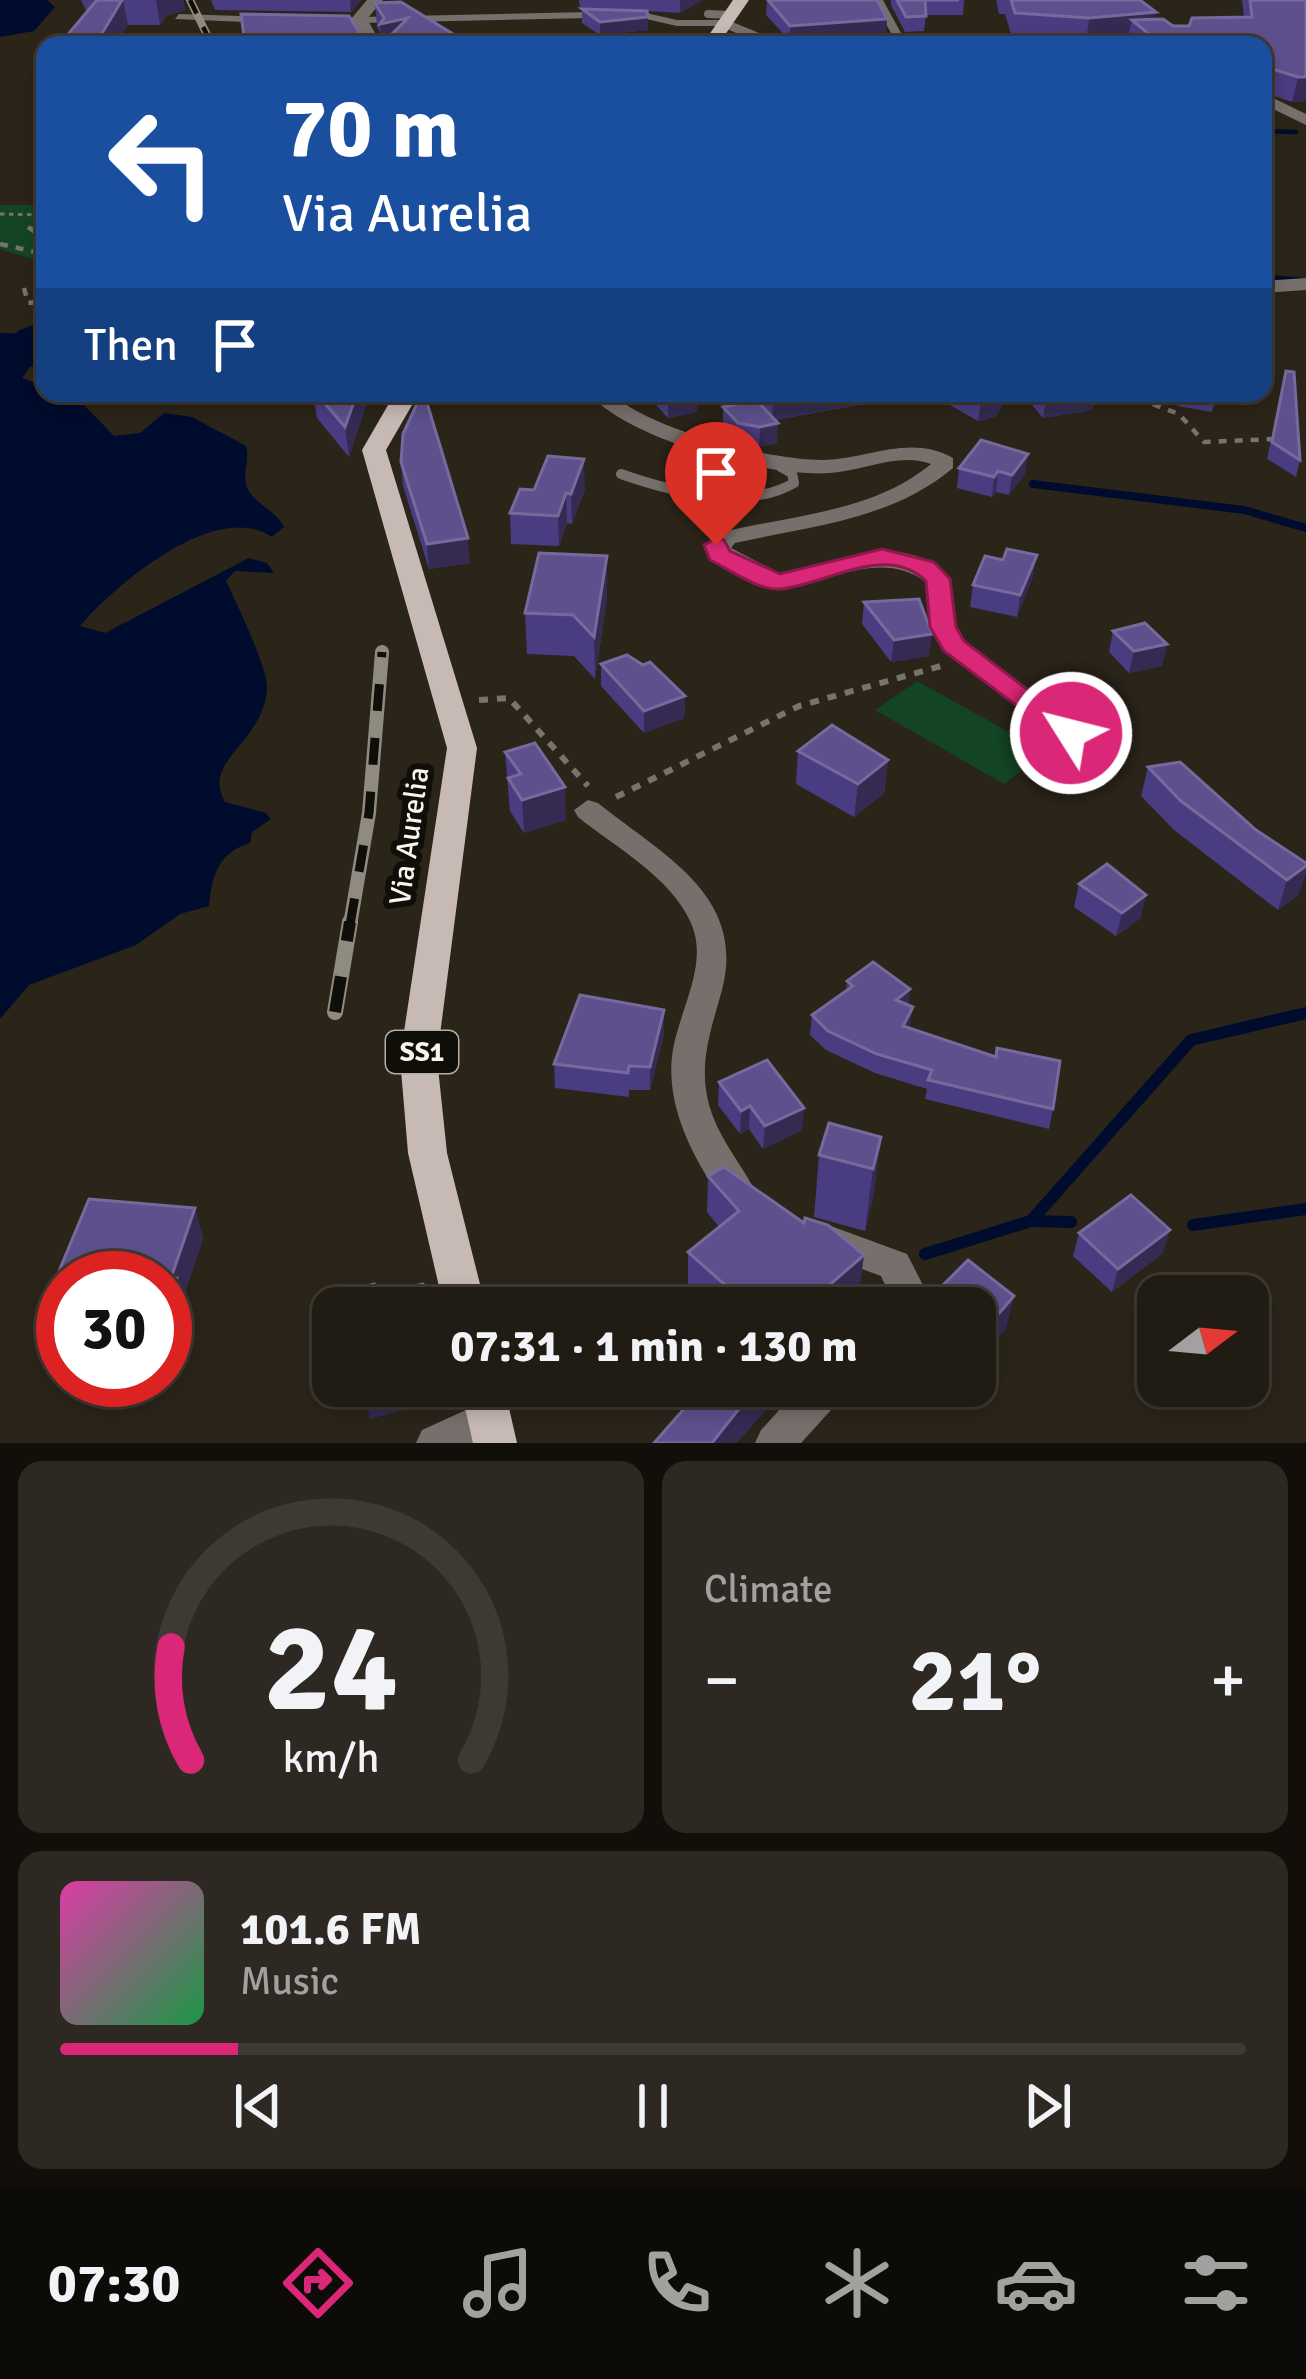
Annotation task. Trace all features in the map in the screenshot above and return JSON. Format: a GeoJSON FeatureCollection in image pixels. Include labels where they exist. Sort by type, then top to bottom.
{"type":"FeatureCollection","features":[{"type":"Feature","properties":{"kind":"main road","name":"Via Aurelia"},"geometry":{"type":"LineString","coordinates":[[401,402],[376,442],[375,458],[453,703],[462,748],[460,794],[423,1020],[420,1102],[460,1287]]}},
{"type":"Feature","properties":{"kind":"street"},"geometry":{"type":"LineString","coordinates":[[354,20],[374,0]]}},
{"type":"Feature","properties":{"kind":"street"},"geometry":{"type":"LineString","coordinates":[[877,1],[904,2]]}},
{"type":"Feature","properties":{"kind":"street"},"geometry":{"type":"LineString","coordinates":[[877,1],[896,30]]}},
{"type":"Feature","properties":{"kind":"street"},"geometry":{"type":"LineString","coordinates":[[354,20],[637,14],[676,23],[732,13],[764,36]]}},
{"type":"Feature","properties":{"kind":"street"},"geometry":{"type":"LineString","coordinates":[[179,17],[232,26],[289,20]]}},
{"type":"Feature","properties":{"kind":"street"},"geometry":{"type":"LineString","coordinates":[[354,20],[366,36]]}},
{"type":"Feature","properties":{"kind":"street"},"geometry":{"type":"LineString","coordinates":[[1272,103],[1306,121]]}},
{"type":"Feature","properties":{"kind":"street"},"geometry":{"type":"LineString","coordinates":[[1272,286],[1306,284]]}},
{"type":"Feature","properties":{"kind":"street"},"geometry":{"type":"LineString","coordinates":[[608,402],[714,452],[782,467],[862,465],[910,452],[934,454],[945,463],[928,481],[891,497],[727,538],[716,550],[777,582],[882,556],[925,567],[938,579],[943,627],[968,660],[1071,733]]}},
{"type":"Feature","properties":{"kind":"street"},"geometry":{"type":"LineString","coordinates":[[593,804],[683,886],[710,929],[707,982],[688,1055],[694,1121],[743,1200],[789,1226],[894,1265],[905,1287]]}},
{"type":"Feature","properties":{"kind":"street"},"geometry":{"type":"LineString","coordinates":[[775,1443],[808,1407]]}},
{"type":"Feature","properties":{"kind":"street"},"geometry":{"type":"LineString","coordinates":[[436,1443],[489,1416]]}},
{"type":"Feature","properties":{"kind":"lane"},"geometry":{"type":"LineString","coordinates":[[708,14],[732,13]]}},
{"type":"Feature","properties":{"kind":"lane"},"geometry":{"type":"LineString","coordinates":[[621,475],[755,498],[786,493],[794,484],[792,473],[782,467]]}},
{"type":"Feature","properties":{"kind":"path"},"geometry":{"type":"LineString","coordinates":[[1060,21],[1064,36]]}},
{"type":"Feature","properties":{"kind":"path"},"geometry":{"type":"LineString","coordinates":[[836,27],[843,36]]}},
{"type":"Feature","properties":{"kind":"path"},"geometry":{"type":"LineString","coordinates":[[0,214],[36,216]]}},
{"type":"Feature","properties":{"kind":"path"},"geometry":{"type":"LineString","coordinates":[[0,244],[36,252]]}},
{"type":"Feature","properties":{"kind":"path"},"geometry":{"type":"LineString","coordinates":[[24,288],[28,303],[36,302]]}},
{"type":"Feature","properties":{"kind":"path"},"geometry":{"type":"LineString","coordinates":[[1147,402],[1179,414],[1204,442],[1257,436],[1290,442]]}},
{"type":"Feature","properties":{"kind":"path"},"geometry":{"type":"LineString","coordinates":[[478,700],[508,698],[593,804],[670,778],[796,707],[885,677],[968,660]]}},
{"type":"Feature","properties":{"kind":"green space"},"geometry":{"type":"Polygon","coordinates":[[[0,205],[36,205],[36,260],[0,249],[0,205]]]}},
{"type":"Feature","properties":{"kind":"green space"},"geometry":{"type":"Polygon","coordinates":[[[917,681],[1045,752],[1004,784],[875,710],[917,681]]]}},
{"type":"Feature","properties":{"kind":"water"},"geometry":{"type":"Polygon","coordinates":[[[0,0],[47,0],[55,7],[34,31],[0,37],[0,0]]]}},
{"type":"Feature","properties":{"kind":"water"},"geometry":{"type":"Polygon","coordinates":[[[0,333],[36,334],[36,366],[22,378],[36,383],[36,402],[81,402],[114,436],[140,433],[164,413],[192,417],[246,446],[249,491],[284,527],[272,537],[249,528],[196,537],[142,569],[80,626],[105,633],[249,558],[267,563],[274,573],[235,571],[226,581],[257,651],[267,688],[256,723],[227,762],[220,787],[225,802],[266,813],[271,819],[252,832],[250,843],[224,859],[215,875],[209,906],[180,914],[136,945],[29,985],[0,1019],[0,333]]]}},
{"type":"Feature","properties":{"kind":"building"},"geometry":{"type":"Polygon","coordinates":[[[97,0],[122,0],[100,36],[67,36],[97,0]]]}},
{"type":"Feature","properties":{"kind":"building"},"geometry":{"type":"Polygon","coordinates":[[[768,0],[877,0],[887,19],[790,26],[768,0]]]}},
{"type":"Feature","properties":{"kind":"building"},"geometry":{"type":"Polygon","coordinates":[[[897,0],[925,0],[926,16],[906,17],[897,0]]]}},
{"type":"Feature","properties":{"kind":"building"},"geometry":{"type":"Polygon","coordinates":[[[1011,0],[1140,0],[1156,12],[1089,18],[1015,13],[1011,0]]]}},
{"type":"Feature","properties":{"kind":"building"},"geometry":{"type":"Polygon","coordinates":[[[1250,0],[1306,0],[1306,77],[1272,69],[1272,36],[1151,36],[1132,20],[1163,19],[1173,26],[1189,26],[1192,18],[1252,17],[1250,0]]]}},
{"type":"Feature","properties":{"kind":"building"},"geometry":{"type":"Polygon","coordinates":[[[401,2],[456,36],[390,36],[408,18],[380,24],[384,18],[375,3],[401,2]]]}},
{"type":"Feature","properties":{"kind":"building"},"geometry":{"type":"Polygon","coordinates":[[[582,9],[647,11],[648,17],[600,22],[582,9]]]}},
{"type":"Feature","properties":{"kind":"building"},"geometry":{"type":"Polygon","coordinates":[[[241,14],[349,16],[361,35],[371,36],[244,36],[241,14]]]}},
{"type":"Feature","properties":{"kind":"building"},"geometry":{"type":"Polygon","coordinates":[[[1286,371],[1294,372],[1300,460],[1272,442],[1286,371]]]}},
{"type":"Feature","properties":{"kind":"building"},"geometry":{"type":"Polygon","coordinates":[[[324,402],[354,402],[345,427],[324,402]]]}},
{"type":"Feature","properties":{"kind":"building"},"geometry":{"type":"Polygon","coordinates":[[[418,402],[427,402],[468,538],[427,544],[401,462],[403,434],[418,402]]]}},
{"type":"Feature","properties":{"kind":"building"},"geometry":{"type":"Polygon","coordinates":[[[758,402],[778,423],[760,427],[738,423],[723,407],[758,402]]]}},
{"type":"Feature","properties":{"kind":"building"},"geometry":{"type":"Polygon","coordinates":[[[981,440],[1028,454],[1012,475],[998,471],[994,477],[959,468],[981,440]]]}},
{"type":"Feature","properties":{"kind":"building"},"geometry":{"type":"Polygon","coordinates":[[[548,456],[584,459],[558,516],[510,513],[520,489],[534,490],[548,456]]]}},
{"type":"Feature","properties":{"kind":"building"},"geometry":{"type":"Polygon","coordinates":[[[1007,549],[1037,555],[1020,595],[973,585],[985,556],[1003,560],[1007,549]]]}},
{"type":"Feature","properties":{"kind":"building"},"geometry":{"type":"Polygon","coordinates":[[[539,553],[607,556],[594,637],[573,615],[525,613],[539,553]]]}},
{"type":"Feature","properties":{"kind":"building"},"geometry":{"type":"Polygon","coordinates":[[[919,599],[932,634],[894,640],[864,602],[919,599]]]}},
{"type":"Feature","properties":{"kind":"building"},"geometry":{"type":"Polygon","coordinates":[[[1145,623],[1167,644],[1134,651],[1113,631],[1145,623]]]}},
{"type":"Feature","properties":{"kind":"building"},"geometry":{"type":"Polygon","coordinates":[[[627,655],[643,665],[650,662],[685,696],[644,711],[601,664],[627,655]]]}},
{"type":"Feature","properties":{"kind":"building"},"geometry":{"type":"Polygon","coordinates":[[[832,725],[888,760],[858,784],[798,751],[832,725]]]}},
{"type":"Feature","properties":{"kind":"building"},"geometry":{"type":"Polygon","coordinates":[[[535,743],[565,787],[522,800],[508,778],[521,774],[505,752],[535,743]]]}},
{"type":"Feature","properties":{"kind":"building"},"geometry":{"type":"Polygon","coordinates":[[[1180,762],[1256,830],[1306,866],[1287,880],[1181,801],[1148,767],[1180,762]]]}},
{"type":"Feature","properties":{"kind":"building"},"geometry":{"type":"Polygon","coordinates":[[[1107,864],[1146,895],[1122,913],[1079,884],[1107,864]]]}},
{"type":"Feature","properties":{"kind":"building"},"geometry":{"type":"Polygon","coordinates":[[[873,962],[910,989],[896,1000],[913,1007],[903,1026],[996,1057],[997,1048],[1060,1061],[1053,1109],[928,1080],[932,1070],[877,1054],[828,1031],[812,1015],[853,986],[847,981],[873,962]]]}},
{"type":"Feature","properties":{"kind":"building"},"geometry":{"type":"Polygon","coordinates":[[[580,995],[664,1010],[650,1067],[629,1066],[628,1073],[554,1064],[580,995]]]}},
{"type":"Feature","properties":{"kind":"building"},"geometry":{"type":"Polygon","coordinates":[[[767,1060],[804,1108],[765,1126],[750,1106],[741,1111],[719,1082],[767,1060]]]}},
{"type":"Feature","properties":{"kind":"building"},"geometry":{"type":"Polygon","coordinates":[[[829,1123],[881,1137],[873,1169],[819,1155],[829,1123]]]}},
{"type":"Feature","properties":{"kind":"building"},"geometry":{"type":"Polygon","coordinates":[[[724,1167],[804,1223],[805,1218],[828,1225],[864,1255],[827,1287],[727,1287],[688,1252],[739,1211],[708,1176],[724,1167]]]}},
{"type":"Feature","properties":{"kind":"building"},"geometry":{"type":"Polygon","coordinates":[[[1131,1195],[1170,1230],[1118,1269],[1079,1233],[1131,1195]]]}},
{"type":"Feature","properties":{"kind":"building"},"geometry":{"type":"Polygon","coordinates":[[[89,1199],[195,1208],[180,1251],[67,1251],[89,1199]]]}},
{"type":"Feature","properties":{"kind":"building"},"geometry":{"type":"Polygon","coordinates":[[[968,1260],[1014,1296],[996,1317],[996,1287],[941,1287],[968,1260]]]}},
{"type":"Feature","properties":{"kind":"building"},"geometry":{"type":"Polygon","coordinates":[[[686,1407],[740,1407],[712,1443],[654,1443],[686,1407]]]}},
{"type":"Feature","properties":{"kind":"waterway"},"geometry":{"type":"LineString","coordinates":[[1272,131],[1296,132]]}},
{"type":"Feature","properties":{"kind":"waterway"},"geometry":{"type":"LineString","coordinates":[[1272,279],[1306,282]]}},
{"type":"Feature","properties":{"kind":"waterway"},"geometry":{"type":"LineString","coordinates":[[21,334],[36,328]]}},
{"type":"Feature","properties":{"kind":"waterway"},"geometry":{"type":"LineString","coordinates":[[1033,484],[1244,510],[1306,528]]}},
{"type":"Feature","properties":{"kind":"waterway"},"geometry":{"type":"LineString","coordinates":[[1031,1221],[1191,1040],[1306,1013]]}},
{"type":"Feature","properties":{"kind":"waterway"},"geometry":{"type":"LineString","coordinates":[[1193,1225],[1306,1209]]}},
{"type":"Feature","properties":{"kind":"waterway"},"geometry":{"type":"LineString","coordinates":[[925,1254],[1031,1221]]}},
{"type":"Feature","properties":{"kind":"waterway"},"geometry":{"type":"LineString","coordinates":[[1031,1221],[1071,1222]]}},
{"type":"Feature","properties":{"kind":"railway"},"geometry":{"type":"LineString","coordinates":[[190,0],[208,36]]}},
{"type":"Feature","properties":{"kind":"railway"},"geometry":{"type":"LineString","coordinates":[[350,925],[369,813],[382,652]]}},
{"type":"Feature","properties":{"kind":"railway"},"geometry":{"type":"LineString","coordinates":[[335,1012],[350,922]]}},
{"type":"Feature","properties":{"kind":"route"},"geometry":{"type":"LineString","coordinates":[[716,545],[719,555],[777,582],[882,556],[925,567],[938,579],[943,627],[953,646],[1071,733]]}}]}
